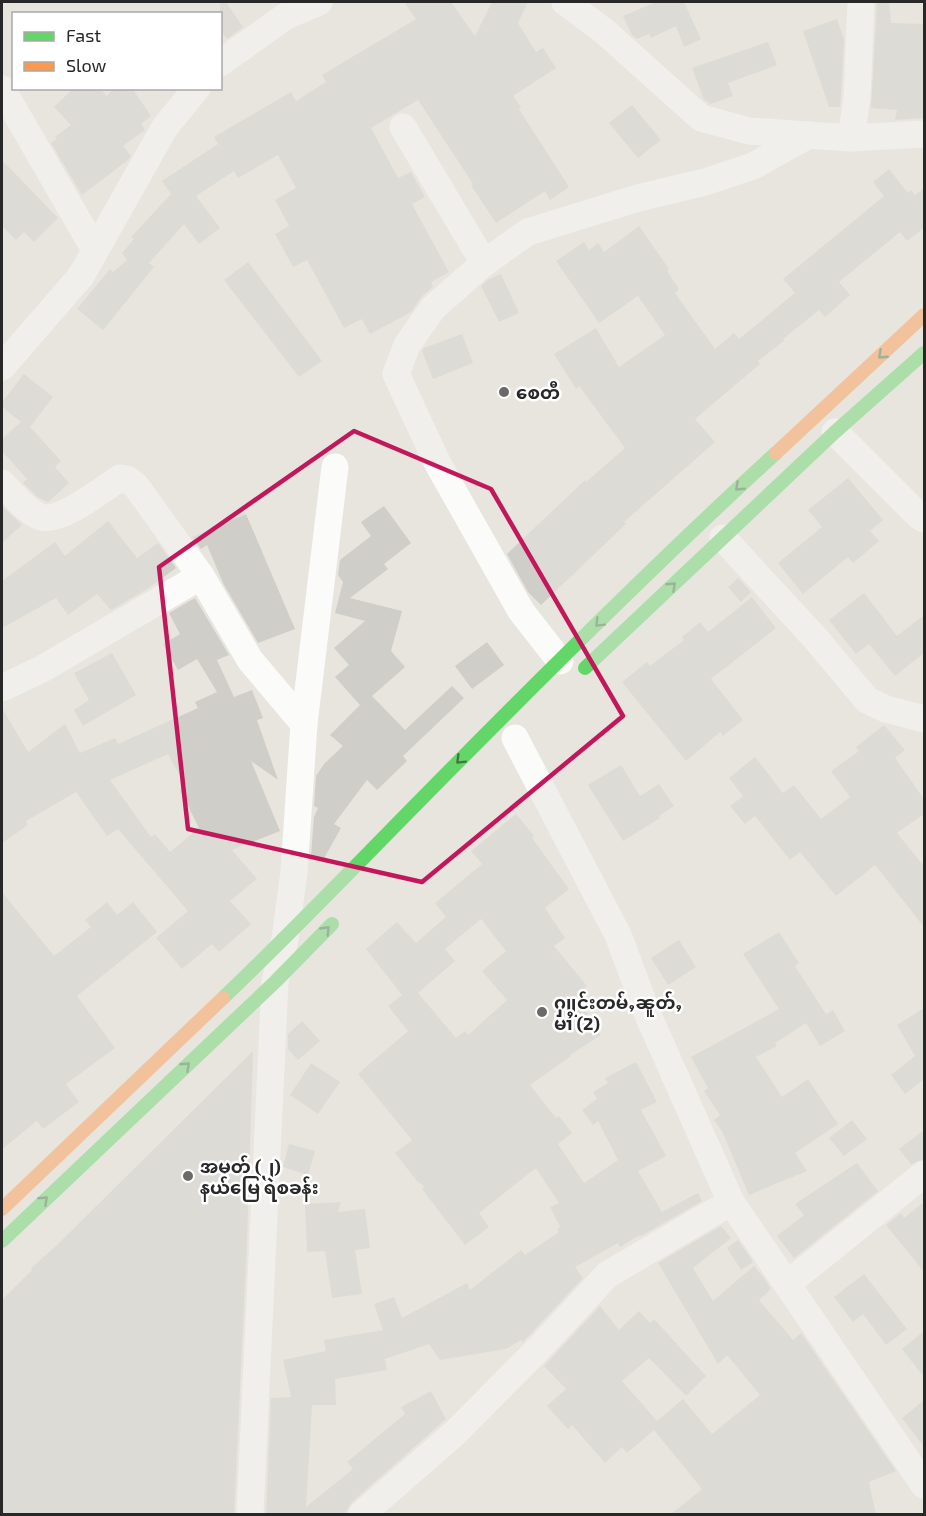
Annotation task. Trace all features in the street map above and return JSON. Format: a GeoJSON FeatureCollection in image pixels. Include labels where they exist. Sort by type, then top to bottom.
{"type":"FeatureCollection","features":[{"type":"Feature","properties":{"kind":"main road"},"geometry":{"type":"LineString","coordinates":[[568,669],[704,519],[924,315]]}},
{"type":"Feature","properties":{"kind":"main road"},"geometry":{"type":"LineString","coordinates":[[2,1209],[568,669],[723,538],[835,432],[924,353]]}},
{"type":"Feature","properties":{"kind":"main road"},"geometry":{"type":"LineString","coordinates":[[2,1240],[275,982],[341,915]]}},
{"type":"Feature","properties":{"kind":"street"},"geometry":{"type":"LineString","coordinates":[[222,62],[286,16],[319,2]]}},
{"type":"Feature","properties":{"kind":"street"},"geometry":{"type":"LineString","coordinates":[[565,2],[604,31],[701,118],[749,131],[851,138],[924,135]]}},
{"type":"Feature","properties":{"kind":"street"},"geometry":{"type":"LineString","coordinates":[[851,138],[857,97],[861,2]]}},
{"type":"Feature","properties":{"kind":"street"},"geometry":{"type":"LineString","coordinates":[[2,89],[95,250]]}},
{"type":"Feature","properties":{"kind":"street"},"geometry":{"type":"LineString","coordinates":[[2,367],[81,276],[165,128],[195,90]]}},
{"type":"Feature","properties":{"kind":"street"},"geometry":{"type":"LineString","coordinates":[[403,127],[484,264]]}},
{"type":"Feature","properties":{"kind":"street"},"geometry":{"type":"LineString","coordinates":[[568,669],[521,611],[438,464],[396,374],[407,345],[433,308],[484,264],[528,232],[638,198],[705,182],[753,166],[809,135]]}},
{"type":"Feature","properties":{"kind":"street"},"geometry":{"type":"LineString","coordinates":[[835,432],[924,519]]}},
{"type":"Feature","properties":{"kind":"street"},"geometry":{"type":"LineString","coordinates":[[250,1515],[275,982],[285,939],[294,872],[304,724],[335,467]]}},
{"type":"Feature","properties":{"kind":"street"},"geometry":{"type":"LineString","coordinates":[[2,483],[33,513],[43,518],[58,516],[120,478],[127,479],[136,486],[201,576],[250,660],[304,724]]}},
{"type":"Feature","properties":{"kind":"street"},"geometry":{"type":"LineString","coordinates":[[723,538],[816,639],[867,700],[886,710],[924,719]]}},
{"type":"Feature","properties":{"kind":"street"},"geometry":{"type":"LineString","coordinates":[[2,688],[42,669],[201,576]]}},
{"type":"Feature","properties":{"kind":"street"},"geometry":{"type":"LineString","coordinates":[[514,738],[618,935],[648,1015],[731,1203],[787,1284],[916,1449],[924,1485]]}},
{"type":"Feature","properties":{"kind":"street"},"geometry":{"type":"LineString","coordinates":[[787,1284],[924,1174]]}},
{"type":"Feature","properties":{"kind":"street"},"geometry":{"type":"LineString","coordinates":[[362,1515],[455,1433],[607,1275],[731,1203]]}},
{"type":"Feature","properties":{"kind":"highlighted area"},"geometry":{"type":"Polygon","coordinates":[[[354,431],[491,489],[623,716],[422,882],[188,829],[159,567],[354,431]]]}},
{"type":"Feature","properties":{"kind":"building"},"geometry":{"type":"Polygon","coordinates":[[[220,2],[226,2],[243,27],[227,39],[222,32],[222,12],[220,12],[220,2]]]}},
{"type":"Feature","properties":{"kind":"building"},"geometry":{"type":"Polygon","coordinates":[[[404,2],[451,2],[475,36],[492,2],[528,2],[518,23],[536,52],[543,48],[556,68],[513,96],[569,187],[550,200],[545,191],[496,223],[418,100],[371,128],[398,178],[411,172],[425,197],[412,204],[449,272],[431,282],[433,287],[422,296],[411,312],[370,334],[362,319],[344,328],[307,260],[293,267],[275,234],[289,226],[275,200],[296,188],[278,155],[238,178],[234,171],[196,196],[220,228],[199,244],[184,224],[149,263],[154,267],[103,330],[77,309],[110,269],[113,272],[127,260],[122,253],[134,239],[131,237],[171,194],[162,181],[218,144],[214,137],[291,92],[296,101],[326,82],[322,75],[416,19],[404,2]]]}},
{"type":"Feature","properties":{"kind":"building"},"geometry":{"type":"Polygon","coordinates":[[[656,2],[684,2],[701,39],[684,47],[676,26],[651,38],[649,34],[637,39],[632,35],[623,16],[656,2]]]}},
{"type":"Feature","properties":{"kind":"building"},"geometry":{"type":"Polygon","coordinates":[[[877,2],[889,2],[891,23],[924,24],[924,118],[895,120],[897,110],[871,108],[877,2]]]}},
{"type":"Feature","properties":{"kind":"building"},"geometry":{"type":"Polygon","coordinates":[[[837,19],[844,40],[840,107],[829,107],[803,31],[837,19]]]}},
{"type":"Feature","properties":{"kind":"building"},"geometry":{"type":"Polygon","coordinates":[[[768,42],[777,65],[728,83],[733,96],[711,104],[704,100],[692,68],[768,42]]]}},
{"type":"Feature","properties":{"kind":"building"},"geometry":{"type":"Polygon","coordinates":[[[72,90],[102,90],[106,96],[114,90],[133,90],[151,116],[141,124],[145,130],[123,146],[131,156],[128,160],[82,195],[51,143],[71,125],[54,107],[72,90]]]}},
{"type":"Feature","properties":{"kind":"building"},"geometry":{"type":"Polygon","coordinates":[[[632,105],[661,140],[638,158],[609,123],[632,105]]]}},
{"type":"Feature","properties":{"kind":"building"},"geometry":{"type":"Polygon","coordinates":[[[2,160],[58,218],[34,242],[24,232],[16,240],[2,226],[2,160]]]}},
{"type":"Feature","properties":{"kind":"building"},"geometry":{"type":"Polygon","coordinates":[[[889,169],[908,193],[911,190],[915,195],[924,188],[924,228],[907,241],[900,232],[839,282],[850,295],[825,317],[819,310],[783,339],[785,340],[758,361],[760,364],[695,419],[715,442],[624,522],[626,524],[541,605],[528,592],[507,554],[585,480],[586,482],[625,448],[579,386],[576,389],[554,354],[596,328],[619,367],[665,335],[638,296],[599,323],[556,261],[584,242],[589,250],[598,243],[604,252],[639,226],[669,269],[667,271],[679,289],[675,293],[715,349],[734,333],[739,339],[795,293],[783,279],[884,196],[873,182],[889,169]]]}},
{"type":"Feature","properties":{"kind":"building"},"geometry":{"type":"Polygon","coordinates":[[[248,262],[322,361],[299,377],[224,280],[248,262]]]}},
{"type":"Feature","properties":{"kind":"building"},"geometry":{"type":"Polygon","coordinates":[[[501,274],[519,313],[499,322],[481,286],[489,279],[501,274]]]}},
{"type":"Feature","properties":{"kind":"building"},"geometry":{"type":"Polygon","coordinates":[[[462,334],[473,363],[433,379],[422,351],[424,348],[462,334]]]}},
{"type":"Feature","properties":{"kind":"building"},"geometry":{"type":"Polygon","coordinates":[[[24,374],[53,397],[30,427],[61,461],[55,467],[69,483],[48,502],[39,498],[23,483],[27,479],[2,451],[2,439],[21,422],[2,407],[2,402],[24,374]]]}},
{"type":"Feature","properties":{"kind":"building"},"geometry":{"type":"Polygon","coordinates":[[[848,478],[883,520],[870,531],[879,541],[853,563],[848,557],[803,594],[778,563],[822,527],[808,510],[848,478]]]}},
{"type":"Feature","properties":{"kind":"building"},"geometry":{"type":"Polygon","coordinates":[[[2,506],[22,525],[2,543],[2,506]]]}},
{"type":"Feature","properties":{"kind":"building"},"geometry":{"type":"Polygon","coordinates":[[[384,506],[411,543],[384,564],[388,569],[350,598],[402,611],[391,651],[405,667],[372,696],[405,730],[452,686],[464,698],[403,756],[407,761],[377,790],[367,780],[334,824],[341,828],[322,862],[311,856],[314,817],[318,808],[314,806],[316,776],[324,764],[343,746],[330,735],[360,705],[335,677],[349,665],[334,648],[365,621],[335,613],[343,582],[338,575],[340,560],[371,536],[361,522],[384,506]]]}},
{"type":"Feature","properties":{"kind":"building"},"geometry":{"type":"Polygon","coordinates":[[[246,514],[295,629],[258,643],[223,583],[207,545],[201,549],[192,537],[246,514]]]}},
{"type":"Feature","properties":{"kind":"building"},"geometry":{"type":"Polygon","coordinates":[[[108,521],[137,558],[158,543],[176,568],[147,589],[111,610],[97,594],[68,615],[56,598],[2,628],[2,581],[55,542],[65,556],[108,521]]]}},
{"type":"Feature","properties":{"kind":"building"},"geometry":{"type":"Polygon","coordinates":[[[738,578],[751,592],[741,602],[728,587],[738,578]]]}},
{"type":"Feature","properties":{"kind":"building"},"geometry":{"type":"Polygon","coordinates":[[[864,593],[897,636],[924,615],[924,653],[895,676],[869,644],[856,654],[829,620],[864,593]]]}},
{"type":"Feature","properties":{"kind":"building"},"geometry":{"type":"Polygon","coordinates":[[[752,597],[776,628],[711,679],[743,720],[723,736],[720,732],[686,761],[622,682],[647,662],[650,666],[684,640],[682,637],[700,622],[708,632],[752,597]]]}},
{"type":"Feature","properties":{"kind":"building"},"geometry":{"type":"Polygon","coordinates":[[[195,598],[229,655],[217,660],[234,697],[252,690],[263,718],[257,720],[278,780],[251,761],[280,831],[232,850],[257,879],[230,901],[251,924],[219,952],[212,944],[182,969],[156,938],[188,911],[118,829],[107,836],[76,792],[26,821],[28,825],[2,843],[2,708],[28,752],[65,724],[80,753],[115,738],[118,744],[198,708],[195,702],[217,692],[197,659],[178,670],[163,644],[180,634],[169,613],[195,598]],[[168,754],[110,780],[151,837],[155,834],[170,852],[199,828],[180,790],[186,787],[168,754]]]}},
{"type":"Feature","properties":{"kind":"building"},"geometry":{"type":"Polygon","coordinates":[[[487,642],[504,665],[472,689],[455,666],[487,642]]]}},
{"type":"Feature","properties":{"kind":"building"},"geometry":{"type":"Polygon","coordinates":[[[112,653],[136,695],[83,726],[74,710],[89,700],[74,673],[112,653]]]}},
{"type":"Feature","properties":{"kind":"building"},"geometry":{"type":"Polygon","coordinates":[[[884,725],[905,750],[895,758],[924,799],[924,814],[897,833],[924,866],[924,927],[875,865],[836,896],[800,852],[790,860],[755,816],[745,824],[730,806],[743,796],[729,778],[755,757],[783,793],[794,785],[821,819],[850,797],[831,771],[859,751],[856,747],[884,725]]]}},
{"type":"Feature","properties":{"kind":"building"},"geometry":{"type":"Polygon","coordinates":[[[621,765],[640,796],[659,784],[674,806],[659,816],[660,818],[623,841],[588,785],[621,765]]]}},
{"type":"Feature","properties":{"kind":"building"},"geometry":{"type":"Polygon","coordinates":[[[516,814],[534,836],[532,838],[569,889],[545,908],[565,938],[554,946],[587,986],[576,995],[601,1035],[530,1085],[556,1118],[559,1116],[572,1133],[558,1144],[584,1183],[618,1160],[598,1121],[593,1125],[582,1110],[597,1099],[593,1092],[608,1083],[605,1078],[636,1062],[657,1102],[641,1110],[666,1156],[638,1171],[662,1212],[698,1193],[702,1201],[620,1247],[618,1243],[575,1267],[583,1278],[523,1342],[521,1340],[506,1349],[440,1360],[429,1344],[385,1359],[387,1370],[335,1379],[336,1405],[312,1405],[306,1507],[353,1469],[347,1462],[405,1414],[401,1407],[431,1391],[446,1419],[352,1502],[344,1515],[266,1515],[271,1398],[291,1397],[283,1360],[326,1351],[324,1340],[383,1330],[374,1304],[394,1297],[402,1318],[467,1283],[470,1290],[521,1250],[525,1255],[559,1232],[557,1229],[560,1227],[550,1207],[559,1203],[536,1168],[479,1213],[489,1227],[465,1245],[422,1189],[424,1186],[417,1181],[395,1153],[412,1140],[358,1074],[408,1031],[388,1006],[402,995],[366,949],[397,922],[416,943],[446,917],[435,903],[482,864],[471,851],[516,814]],[[481,919],[445,949],[455,961],[418,993],[456,1038],[465,1031],[468,1035],[507,1000],[482,971],[506,951],[481,919]]]}},
{"type":"Feature","properties":{"kind":"building"},"geometry":{"type":"Polygon","coordinates":[[[2,892],[54,956],[91,927],[85,920],[107,902],[117,915],[133,902],[157,932],[77,996],[115,1048],[66,1084],[79,1102],[43,1129],[37,1121],[2,1149],[2,892]]]}},
{"type":"Feature","properties":{"kind":"building"},"geometry":{"type":"Polygon","coordinates":[[[779,932],[799,963],[795,966],[826,1014],[833,1010],[845,1031],[820,1046],[806,1023],[775,1043],[777,1046],[756,1057],[782,1097],[808,1079],[838,1124],[795,1153],[807,1171],[749,1195],[722,1131],[714,1120],[720,1115],[704,1091],[708,1088],[691,1057],[779,1009],[743,954],[779,932]]]}},
{"type":"Feature","properties":{"kind":"building"},"geometry":{"type":"Polygon","coordinates":[[[679,940],[696,967],[668,985],[651,958],[679,940]]]}},
{"type":"Feature","properties":{"kind":"building"},"geometry":{"type":"Polygon","coordinates":[[[924,1008],[924,1079],[905,1094],[891,1075],[915,1056],[897,1025],[924,1008]]]}},
{"type":"Feature","properties":{"kind":"building"},"geometry":{"type":"Polygon","coordinates":[[[302,1021],[320,1041],[298,1060],[288,1049],[288,1034],[302,1021]]]}},
{"type":"Feature","properties":{"kind":"building","name":"အမှတ် (၂) နယ်မြေ ရဲစခန်း"},"geometry":{"type":"Polygon","coordinates":[[[253,1051],[234,1515],[2,1515],[2,1300],[32,1270],[31,1268],[253,1051]]]}},
{"type":"Feature","properties":{"kind":"building"},"geometry":{"type":"Polygon","coordinates":[[[311,1063],[340,1082],[318,1114],[290,1095],[311,1063]]]}},
{"type":"Feature","properties":{"kind":"building"},"geometry":{"type":"Polygon","coordinates":[[[852,1120],[867,1139],[844,1156],[829,1138],[852,1120]]]}},
{"type":"Feature","properties":{"kind":"building"},"geometry":{"type":"Polygon","coordinates":[[[924,1130],[924,1159],[911,1164],[899,1149],[924,1130]]]}},
{"type":"Feature","properties":{"kind":"building"},"geometry":{"type":"Polygon","coordinates":[[[289,1144],[315,1151],[308,1175],[283,1167],[289,1144]]]}},
{"type":"Feature","properties":{"kind":"building"},"geometry":{"type":"Polygon","coordinates":[[[857,1163],[878,1191],[794,1258],[777,1236],[804,1215],[795,1204],[857,1163]]]}},
{"type":"Feature","properties":{"kind":"building"},"geometry":{"type":"Polygon","coordinates":[[[341,1202],[338,1212],[365,1209],[370,1248],[355,1250],[362,1294],[332,1298],[325,1251],[307,1252],[305,1204],[341,1202]]]}},
{"type":"Feature","properties":{"kind":"building"},"geometry":{"type":"Polygon","coordinates":[[[924,1202],[924,1272],[886,1225],[901,1213],[904,1218],[924,1202]]]}},
{"type":"Feature","properties":{"kind":"building"},"geometry":{"type":"Polygon","coordinates":[[[721,1226],[731,1238],[693,1268],[713,1301],[754,1266],[764,1278],[771,1289],[759,1300],[793,1340],[801,1333],[896,1471],[869,1482],[876,1515],[670,1515],[702,1489],[654,1430],[627,1453],[622,1447],[605,1463],[572,1425],[568,1429],[547,1406],[566,1389],[544,1366],[600,1306],[619,1330],[639,1311],[650,1323],[654,1319],[706,1376],[686,1396],[649,1358],[622,1381],[657,1421],[683,1399],[712,1434],[760,1395],[727,1355],[718,1364],[658,1263],[721,1226]]]}},
{"type":"Feature","properties":{"kind":"building"},"geometry":{"type":"Polygon","coordinates":[[[738,1240],[753,1262],[741,1270],[727,1248],[738,1240]]]}},
{"type":"Feature","properties":{"kind":"building"},"geometry":{"type":"Polygon","coordinates":[[[864,1274],[907,1329],[886,1345],[863,1314],[853,1322],[834,1297],[864,1274]]]}},
{"type":"Feature","properties":{"kind":"building"},"geometry":{"type":"Polygon","coordinates":[[[924,1331],[924,1377],[902,1349],[924,1331]]]}},
{"type":"Feature","properties":{"kind":"building"},"geometry":{"type":"Polygon","coordinates":[[[924,1400],[924,1447],[902,1418],[924,1400]]]}},
{"type":"Feature","properties":{"kind":"traffic: fast"},"geometry":{"type":"LineString","coordinates":[[585,668],[835,432],[924,353]]}},
{"type":"Feature","properties":{"kind":"traffic: fast"},"geometry":{"type":"LineString","coordinates":[[223,998],[579,641],[776,453]]}},
{"type":"Feature","properties":{"kind":"traffic: fast"},"geometry":{"type":"LineString","coordinates":[[2,1241],[275,982],[332,924]]}},
{"type":"Feature","properties":{"kind":"traffic: slow"},"geometry":{"type":"LineString","coordinates":[[776,453],[924,315]]}},
{"type":"Feature","properties":{"kind":"traffic: slow"},"geometry":{"type":"LineString","coordinates":[[2,1209],[223,998]]}},
{"type":"Feature","properties":{"kind":"place","name":"စေတီ"},"geometry":{"type":"Point","coordinates":[504,392]}},
{"type":"Feature","properties":{"kind":"place","name":"ႁူင်းတမ်ႇၼူတ်ႇ မၢႆ (2)"},"geometry":{"type":"Point","coordinates":[542,1012]}},
{"type":"Feature","properties":{"kind":"place","name":"အမှတ် (၂) နယ်မြေ ရဲစခန်း"},"geometry":{"type":"Point","coordinates":[188,1176]}}]}
